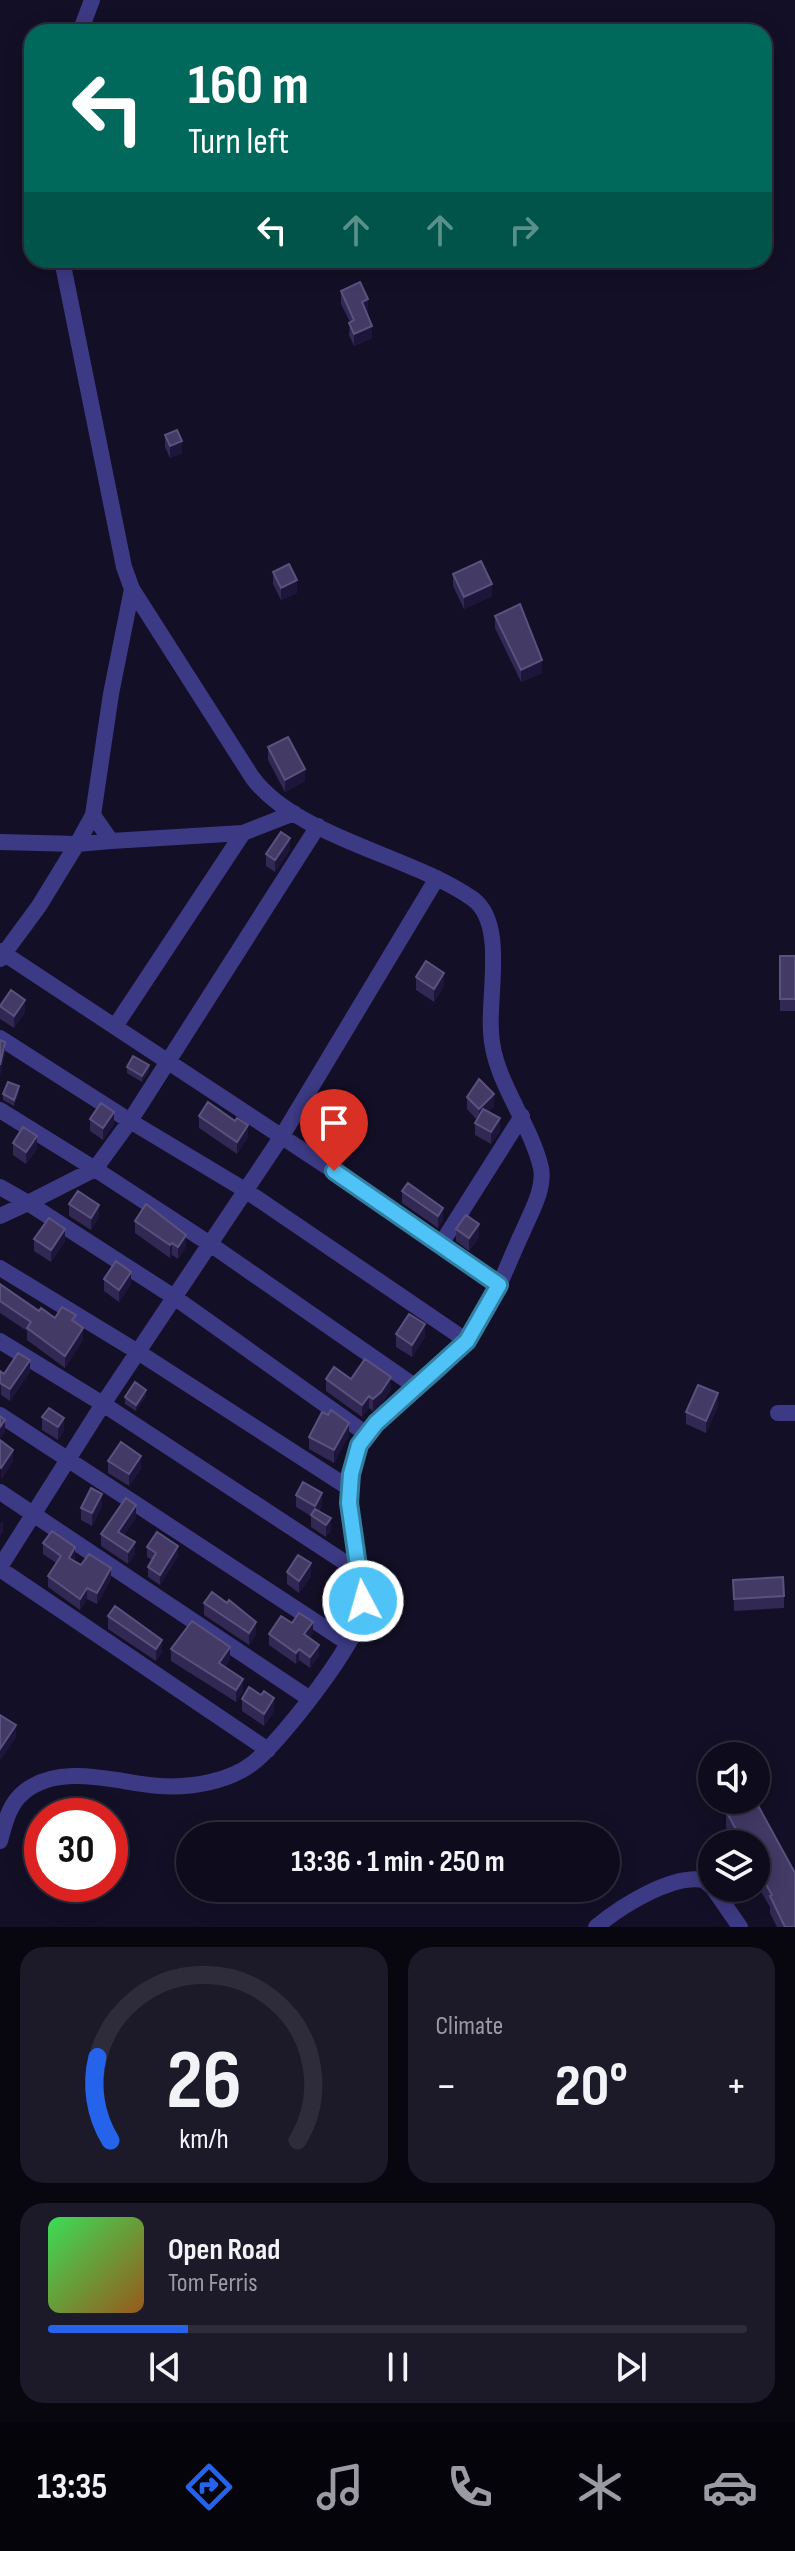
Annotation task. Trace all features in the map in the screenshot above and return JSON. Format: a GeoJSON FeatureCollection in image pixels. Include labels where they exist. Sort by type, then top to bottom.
{"type":"FeatureCollection","features":[{"type":"Feature","properties":{"kind":"street"},"geometry":{"type":"LineString","coordinates":[[83,24],[92,0]]}},
{"type":"Feature","properties":{"kind":"street"},"geometry":{"type":"LineString","coordinates":[[0,1841],[3,1818],[16,1800],[24,1792],[46,1782],[89,1777],[161,1786],[187,1785],[236,1774],[268,1750],[310,1699],[348,1643],[362,1613],[361,1573],[351,1521],[349,1488],[354,1459],[365,1433],[467,1341],[499,1285],[541,1186],[542,1173],[522,1116],[492,1047],[490,921],[484,909],[437,878],[318,826],[268,797],[252,777],[132,589],[124,567],[64,268]]}},
{"type":"Feature","properties":{"kind":"street"},"geometry":{"type":"LineString","coordinates":[[132,589],[111,694],[93,815],[39,906],[1,954],[116,1025],[499,1285]]}},
{"type":"Feature","properties":{"kind":"street"},"geometry":{"type":"LineString","coordinates":[[0,842],[77,844],[243,833],[294,813]]}},
{"type":"Feature","properties":{"kind":"street"},"geometry":{"type":"LineString","coordinates":[[93,815],[111,841]]}},
{"type":"Feature","properties":{"kind":"street"},"geometry":{"type":"LineString","coordinates":[[0,1216],[95,1169],[170,1062],[318,826]]}},
{"type":"Feature","properties":{"kind":"street"},"geometry":{"type":"LineString","coordinates":[[116,1025],[243,833]]}},
{"type":"Feature","properties":{"kind":"street"},"geometry":{"type":"LineString","coordinates":[[268,1750],[0,1568],[103,1404],[282,1136],[437,878]]}},
{"type":"Feature","properties":{"kind":"street"},"geometry":{"type":"LineString","coordinates":[[0,1038],[245,1190],[467,1341]]}},
{"type":"Feature","properties":{"kind":"street"},"geometry":{"type":"LineString","coordinates":[[0,1110],[210,1244],[416,1387]]}},
{"type":"Feature","properties":{"kind":"street"},"geometry":{"type":"LineString","coordinates":[[441,1244],[522,1116]]}},
{"type":"Feature","properties":{"kind":"street"},"geometry":{"type":"LineString","coordinates":[[0,1187],[174,1297],[365,1433]]}},
{"type":"Feature","properties":{"kind":"street"},"geometry":{"type":"LineString","coordinates":[[0,1268],[138,1352],[349,1488]]}},
{"type":"Feature","properties":{"kind":"street"},"geometry":{"type":"LineString","coordinates":[[0,1341],[103,1404],[361,1573]]}},
{"type":"Feature","properties":{"kind":"street"},"geometry":{"type":"LineString","coordinates":[[0,1415],[348,1643]]}},
{"type":"Feature","properties":{"kind":"street"},"geometry":{"type":"LineString","coordinates":[[0,1492],[310,1699]]}},
{"type":"Feature","properties":{"kind":"street"},"geometry":{"type":"LineString","coordinates":[[596,1927],[624,1908],[679,1880],[698,1880]]}},
{"type":"Feature","properties":{"kind":"street"},"geometry":{"type":"LineString","coordinates":[[722,1902],[740,1927]]}},
{"type":"Feature","properties":{"kind":"building"},"geometry":{"type":"Polygon","coordinates":[[[360,282],[368,299],[362,302],[372,326],[354,334],[349,323],[354,320],[341,291],[360,282]]]}},
{"type":"Feature","properties":{"kind":"building"},"geometry":{"type":"Polygon","coordinates":[[[177,430],[182,441],[170,446],[165,435],[177,430]]]}},
{"type":"Feature","properties":{"kind":"building"},"geometry":{"type":"Polygon","coordinates":[[[481,561],[492,584],[464,597],[453,574],[481,561]]]}},
{"type":"Feature","properties":{"kind":"building"},"geometry":{"type":"Polygon","coordinates":[[[289,564],[297,580],[281,588],[273,572],[289,564]]]}},
{"type":"Feature","properties":{"kind":"building"},"geometry":{"type":"Polygon","coordinates":[[[520,604],[542,660],[521,670],[495,616],[520,604]]]}},
{"type":"Feature","properties":{"kind":"building"},"geometry":{"type":"Polygon","coordinates":[[[288,737],[305,769],[285,780],[268,747],[288,737]]]}},
{"type":"Feature","properties":{"kind":"building"},"geometry":{"type":"Polygon","coordinates":[[[281,832],[290,838],[275,860],[266,854],[281,832]]]}},
{"type":"Feature","properties":{"kind":"building"},"geometry":{"type":"Polygon","coordinates":[[[780,956],[795,956],[795,999],[780,999],[780,956]]]}},
{"type":"Feature","properties":{"kind":"building"},"geometry":{"type":"Polygon","coordinates":[[[426,961],[444,973],[434,989],[416,977],[426,961]]]}},
{"type":"Feature","properties":{"kind":"building"},"geometry":{"type":"Polygon","coordinates":[[[11,990],[25,1000],[14,1016],[0,1006],[11,990]]]}},
{"type":"Feature","properties":{"kind":"building"},"geometry":{"type":"Polygon","coordinates":[[[0,1040],[5,1042],[0,1065],[0,1040]]]}},
{"type":"Feature","properties":{"kind":"building"},"geometry":{"type":"Polygon","coordinates":[[[133,1056],[149,1065],[142,1076],[127,1067],[133,1056]]]}},
{"type":"Feature","properties":{"kind":"building"},"geometry":{"type":"Polygon","coordinates":[[[479,1079],[494,1094],[479,1109],[467,1097],[479,1079]]]}},
{"type":"Feature","properties":{"kind":"building"},"geometry":{"type":"Polygon","coordinates":[[[8,1082],[19,1086],[14,1100],[3,1094],[8,1082]]]}},
{"type":"Feature","properties":{"kind":"building"},"geometry":{"type":"Polygon","coordinates":[[[208,1102],[235,1121],[237,1118],[248,1125],[237,1142],[199,1116],[208,1102]]]}},
{"type":"Feature","properties":{"kind":"building"},"geometry":{"type":"Polygon","coordinates":[[[101,1103],[114,1112],[103,1128],[90,1119],[101,1103]]]}},
{"type":"Feature","properties":{"kind":"building"},"geometry":{"type":"Polygon","coordinates":[[[483,1109],[500,1118],[491,1132],[475,1123],[483,1109]]]}},
{"type":"Feature","properties":{"kind":"building"},"geometry":{"type":"Polygon","coordinates":[[[23,1127],[37,1136],[26,1152],[13,1143],[23,1127]]]}},
{"type":"Feature","properties":{"kind":"building"},"geometry":{"type":"Polygon","coordinates":[[[408,1183],[443,1208],[438,1216],[402,1191],[408,1183]]]}},
{"type":"Feature","properties":{"kind":"building"},"geometry":{"type":"Polygon","coordinates":[[[78,1191],[99,1205],[91,1218],[69,1204],[78,1191]]]}},
{"type":"Feature","properties":{"kind":"building"},"geometry":{"type":"Polygon","coordinates":[[[146,1204],[186,1235],[178,1247],[172,1243],[170,1245],[135,1221],[146,1204]]]}},
{"type":"Feature","properties":{"kind":"building"},"geometry":{"type":"Polygon","coordinates":[[[466,1215],[479,1224],[469,1238],[456,1229],[466,1215]]]}},
{"type":"Feature","properties":{"kind":"building"},"geometry":{"type":"Polygon","coordinates":[[[49,1218],[65,1229],[51,1250],[34,1239],[49,1218]]]}},
{"type":"Feature","properties":{"kind":"building"},"geometry":{"type":"Polygon","coordinates":[[[116,1261],[131,1272],[119,1290],[104,1279],[116,1261]]]}},
{"type":"Feature","properties":{"kind":"building"},"geometry":{"type":"Polygon","coordinates":[[[0,1284],[39,1311],[41,1308],[55,1318],[62,1307],[76,1315],[72,1320],[83,1328],[65,1356],[27,1328],[31,1322],[0,1301],[0,1284]]]}},
{"type":"Feature","properties":{"kind":"building"},"geometry":{"type":"Polygon","coordinates":[[[409,1314],[425,1324],[412,1345],[396,1334],[409,1314]]]}},
{"type":"Feature","properties":{"kind":"building"},"geometry":{"type":"Polygon","coordinates":[[[18,1353],[30,1360],[10,1389],[0,1383],[0,1371],[4,1374],[18,1353]]]}},
{"type":"Feature","properties":{"kind":"building"},"geometry":{"type":"Polygon","coordinates":[[[365,1359],[391,1377],[381,1392],[373,1399],[369,1396],[362,1405],[326,1379],[334,1367],[351,1379],[365,1359]]]}},
{"type":"Feature","properties":{"kind":"building"},"geometry":{"type":"Polygon","coordinates":[[[135,1382],[146,1390],[136,1405],[125,1397],[135,1382]]]}},
{"type":"Feature","properties":{"kind":"building"},"geometry":{"type":"Polygon","coordinates":[[[698,1385],[718,1393],[706,1421],[686,1412],[698,1385]]]}},
{"type":"Feature","properties":{"kind":"building"},"geometry":{"type":"Polygon","coordinates":[[[49,1408],[64,1418],[58,1427],[42,1417],[49,1408]]]}},
{"type":"Feature","properties":{"kind":"building"},"geometry":{"type":"Polygon","coordinates":[[[331,1410],[349,1423],[334,1450],[309,1437],[322,1412],[328,1415],[331,1410]]]}},
{"type":"Feature","properties":{"kind":"building"},"geometry":{"type":"Polygon","coordinates":[[[0,1440],[13,1450],[1,1468],[0,1467],[0,1440]]]}},
{"type":"Feature","properties":{"kind":"building"},"geometry":{"type":"Polygon","coordinates":[[[121,1442],[141,1456],[129,1474],[108,1461],[121,1442]]]}},
{"type":"Feature","properties":{"kind":"building"},"geometry":{"type":"Polygon","coordinates":[[[303,1482],[322,1493],[315,1506],[296,1495],[303,1482]]]}},
{"type":"Feature","properties":{"kind":"building"},"geometry":{"type":"Polygon","coordinates":[[[91,1488],[102,1494],[92,1513],[81,1508],[91,1488]]]}},
{"type":"Feature","properties":{"kind":"building"},"geometry":{"type":"Polygon","coordinates":[[[126,1498],[136,1505],[118,1532],[135,1542],[128,1552],[101,1534],[126,1498]]]}},
{"type":"Feature","properties":{"kind":"building"},"geometry":{"type":"Polygon","coordinates":[[[315,1509],[331,1518],[326,1525],[311,1515],[315,1509]]]}},
{"type":"Feature","properties":{"kind":"building"},"geometry":{"type":"Polygon","coordinates":[[[52,1531],[75,1547],[69,1558],[81,1565],[89,1554],[111,1568],[97,1593],[87,1588],[80,1599],[48,1576],[61,1556],[43,1543],[52,1531]]]}},
{"type":"Feature","properties":{"kind":"building"},"geometry":{"type":"Polygon","coordinates":[[[157,1532],[178,1546],[160,1575],[148,1567],[156,1553],[147,1547],[157,1532]]]}},
{"type":"Feature","properties":{"kind":"building"},"geometry":{"type":"Polygon","coordinates":[[[298,1555],[311,1563],[299,1581],[287,1572],[298,1555]]]}},
{"type":"Feature","properties":{"kind":"building"},"geometry":{"type":"Polygon","coordinates":[[[783,1577],[784,1596],[734,1599],[733,1580],[783,1577]]]}},
{"type":"Feature","properties":{"kind":"building"},"geometry":{"type":"Polygon","coordinates":[[[212,1592],[227,1603],[229,1600],[256,1622],[249,1633],[204,1603],[212,1592]]]}},
{"type":"Feature","properties":{"kind":"building"},"geometry":{"type":"Polygon","coordinates":[[[115,1606],[162,1640],[156,1649],[108,1616],[115,1606]]]}},
{"type":"Feature","properties":{"kind":"building"},"geometry":{"type":"Polygon","coordinates":[[[299,1613],[313,1622],[304,1634],[319,1645],[310,1657],[299,1649],[296,1653],[269,1634],[281,1616],[292,1623],[299,1613]]]}},
{"type":"Feature","properties":{"kind":"building"},"geometry":{"type":"Polygon","coordinates":[[[192,1621],[230,1647],[219,1663],[243,1679],[236,1690],[171,1649],[192,1621]]]}},
{"type":"Feature","properties":{"kind":"building"},"geometry":{"type":"Polygon","coordinates":[[[249,1687],[261,1695],[264,1691],[274,1698],[264,1714],[242,1699],[249,1687]]]}},
{"type":"Feature","properties":{"kind":"building"},"geometry":{"type":"Polygon","coordinates":[[[0,1715],[16,1725],[0,1749],[0,1715]]]}},
{"type":"Feature","properties":{"kind":"building"},"geometry":{"type":"Polygon","coordinates":[[[728,1814],[763,1814],[795,1873],[794,1927],[785,1927],[770,1896],[770,1830],[736,1830],[728,1814]]]}},
{"type":"Feature","properties":{"kind":"route"},"geometry":{"type":"LineString","coordinates":[[334,1171],[499,1285],[467,1341],[365,1433],[359,1445],[351,1474],[349,1503],[363,1601]]}}]}
